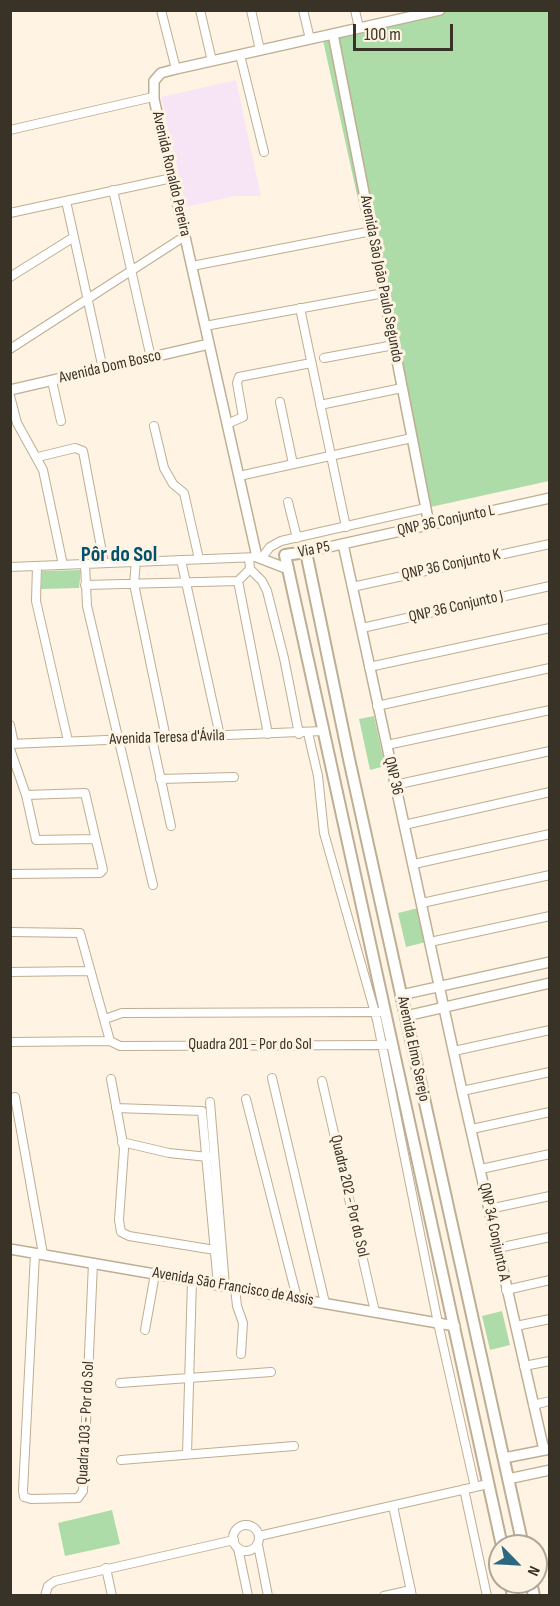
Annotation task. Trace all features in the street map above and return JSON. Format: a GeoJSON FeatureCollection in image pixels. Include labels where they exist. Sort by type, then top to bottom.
{"type":"FeatureCollection","features":[{"type":"Feature","properties":{"kind":"main road","name":"Via P5"},"geometry":{"type":"LineString","coordinates":[[285,555],[306,552]]}},
{"type":"Feature","properties":{"kind":"main road","name":"Avenida Elmo Serejo"},"geometry":{"type":"LineString","coordinates":[[306,552],[349,759],[520,1534]]}},
{"type":"Feature","properties":{"kind":"main road","name":"Avenida Elmo Serejo"},"geometry":{"type":"LineString","coordinates":[[285,555],[379,1012],[455,1326],[499,1534]]}},
{"type":"Feature","properties":{"kind":"main road"},"geometry":{"type":"LineString","coordinates":[[329,762],[340,765],[349,759]]}},
{"type":"Feature","properties":{"kind":"main road"},"geometry":{"type":"LineString","coordinates":[[332,777],[343,774],[353,776]]}},
{"type":"Feature","properties":{"kind":"main road"},"geometry":{"type":"LineString","coordinates":[[436,1246],[446,1250],[456,1243]]}},
{"type":"Feature","properties":{"kind":"main road"},"geometry":{"type":"LineString","coordinates":[[439,1264],[448,1257],[457,1258],[460,1262]]}},
{"type":"Feature","properties":{"kind":"street"},"geometry":{"type":"LineString","coordinates":[[161,10],[176,69]]}},
{"type":"Feature","properties":{"kind":"street"},"geometry":{"type":"LineString","coordinates":[[200,10],[212,61]]}},
{"type":"Feature","properties":{"kind":"street"},"geometry":{"type":"LineString","coordinates":[[251,10],[260,50]]}},
{"type":"Feature","properties":{"kind":"street"},"geometry":{"type":"LineString","coordinates":[[303,10],[310,39]]}},
{"type":"Feature","properties":{"kind":"street"},"geometry":{"type":"LineString","coordinates":[[355,10],[359,28]]}},
{"type":"Feature","properties":{"kind":"street","name":"Avenida Ronaldo Pereira"},"geometry":{"type":"LineString","coordinates":[[256,557],[153,97],[153,85],[157,76],[176,69],[359,28],[401,15],[440,10]]}},
{"type":"Feature","properties":{"kind":"street","name":"Avenida São João Paulo Segundo"},"geometry":{"type":"LineString","coordinates":[[333,34],[429,524]]}},
{"type":"Feature","properties":{"kind":"street"},"geometry":{"type":"LineString","coordinates":[[240,55],[264,152]]}},
{"type":"Feature","properties":{"kind":"street"},"geometry":{"type":"LineString","coordinates":[[10,130],[153,97]]}},
{"type":"Feature","properties":{"kind":"street"},"geometry":{"type":"LineString","coordinates":[[10,213],[172,178]]}},
{"type":"Feature","properties":{"kind":"street"},"geometry":{"type":"LineString","coordinates":[[113,190],[151,358]]}},
{"type":"Feature","properties":{"kind":"street"},"geometry":{"type":"LineString","coordinates":[[66,201],[103,369]]}},
{"type":"Feature","properties":{"kind":"street"},"geometry":{"type":"LineString","coordinates":[[192,266],[372,231]]}},
{"type":"Feature","properties":{"kind":"street"},"geometry":{"type":"LineString","coordinates":[[10,349],[87,297],[185,236]]}},
{"type":"Feature","properties":{"kind":"street"},"geometry":{"type":"LineString","coordinates":[[10,277],[74,237]]}},
{"type":"Feature","properties":{"kind":"street"},"geometry":{"type":"LineString","coordinates":[[205,326],[384,293]]}},
{"type":"Feature","properties":{"kind":"street"},"geometry":{"type":"LineString","coordinates":[[300,308],[346,527]]}},
{"type":"Feature","properties":{"kind":"street","name":"Avenida Dom Bosco"},"geometry":{"type":"LineString","coordinates":[[10,390],[209,344]]}},
{"type":"Feature","properties":{"kind":"street"},"geometry":{"type":"LineString","coordinates":[[324,358],[394,345]]}},
{"type":"Feature","properties":{"kind":"street"},"geometry":{"type":"LineString","coordinates":[[227,424],[243,417],[237,383],[239,377],[311,363]]}},
{"type":"Feature","properties":{"kind":"street"},"geometry":{"type":"LineString","coordinates":[[52,381],[61,421]]}},
{"type":"Feature","properties":{"kind":"street"},"geometry":{"type":"LineString","coordinates":[[320,405],[402,388]]}},
{"type":"Feature","properties":{"kind":"street"},"geometry":{"type":"LineString","coordinates":[[10,396],[18,426],[38,457],[63,565]]}},
{"type":"Feature","properties":{"kind":"street"},"geometry":{"type":"LineString","coordinates":[[280,402],[293,464]]}},
{"type":"Feature","properties":{"kind":"street"},"geometry":{"type":"LineString","coordinates":[[154,426],[164,468],[173,484],[184,493],[200,559]]}},
{"type":"Feature","properties":{"kind":"street"},"geometry":{"type":"LineString","coordinates":[[239,476],[412,438]]}},
{"type":"Feature","properties":{"kind":"street"},"geometry":{"type":"LineString","coordinates":[[38,457],[75,448],[80,449],[84,454],[104,563]]}},
{"type":"Feature","properties":{"kind":"street","name":"QNP 36 Conjunto L"},"geometry":{"type":"LineString","coordinates":[[343,544],[549,498]]}},
{"type":"Feature","properties":{"kind":"street"},"geometry":{"type":"LineString","coordinates":[[288,502],[297,538]]}},
{"type":"Feature","properties":{"kind":"street"},"geometry":{"type":"LineString","coordinates":[[85,585],[238,581],[250,569],[256,557],[281,541],[426,508]]}},
{"type":"Feature","properties":{"kind":"street","name":"Via P5"},"geometry":{"type":"LineString","coordinates":[[306,552],[343,544]]}},
{"type":"Feature","properties":{"kind":"street","name":"QNP 36"},"geometry":{"type":"LineString","coordinates":[[343,544],[445,1008]]}},
{"type":"Feature","properties":{"kind":"street","name":"QNP 36 Conjunto K"},"geometry":{"type":"LineString","coordinates":[[352,586],[549,544]]}},
{"type":"Feature","properties":{"kind":"street"},"geometry":{"type":"LineString","coordinates":[[10,567],[285,555]]}},
{"type":"Feature","properties":{"kind":"street"},"geometry":{"type":"LineString","coordinates":[[256,557],[288,569]]}},
{"type":"Feature","properties":{"kind":"street"},"geometry":{"type":"LineString","coordinates":[[181,560],[183,581],[220,736]]}},
{"type":"Feature","properties":{"kind":"street"},"geometry":{"type":"LineString","coordinates":[[136,561],[134,584],[166,738]]}},
{"type":"Feature","properties":{"kind":"street"},"geometry":{"type":"LineString","coordinates":[[85,564],[87,606],[153,885]]}},
{"type":"Feature","properties":{"kind":"street"},"geometry":{"type":"LineString","coordinates":[[37,566],[38,609],[68,741]]}},
{"type":"Feature","properties":{"kind":"street"},"geometry":{"type":"LineString","coordinates":[[250,569],[262,581],[267,591],[284,658],[299,734]]}},
{"type":"Feature","properties":{"kind":"street"},"geometry":{"type":"LineString","coordinates":[[238,581],[268,734]]}},
{"type":"Feature","properties":{"kind":"street","name":"QNP 36 Conjunto J"},"geometry":{"type":"LineString","coordinates":[[362,628],[549,586]]}},
{"type":"Feature","properties":{"kind":"street"},"geometry":{"type":"LineString","coordinates":[[369,667],[549,628]]}},
{"type":"Feature","properties":{"kind":"street"},"geometry":{"type":"LineString","coordinates":[[377,706],[549,668]]}},
{"type":"Feature","properties":{"kind":"street"},"geometry":{"type":"LineString","coordinates":[[387,745],[549,710]]}},
{"type":"Feature","properties":{"kind":"street"},"geometry":{"type":"LineString","coordinates":[[10,725],[12,746],[38,841],[95,839]]}},
{"type":"Feature","properties":{"kind":"street","name":"Avenida Teresa d'Ávila"},"geometry":{"type":"LineString","coordinates":[[12,746],[68,741],[299,734],[323,731]]}},
{"type":"Feature","properties":{"kind":"street"},"geometry":{"type":"LineString","coordinates":[[308,733],[318,776],[324,833],[379,1012]]}},
{"type":"Feature","properties":{"kind":"street"},"geometry":{"type":"LineString","coordinates":[[152,738],[171,826]]}},
{"type":"Feature","properties":{"kind":"street"},"geometry":{"type":"LineString","coordinates":[[395,784],[549,751]]}},
{"type":"Feature","properties":{"kind":"street"},"geometry":{"type":"LineString","coordinates":[[318,776],[332,777]]}},
{"type":"Feature","properties":{"kind":"street"},"geometry":{"type":"LineString","coordinates":[[160,779],[234,777]]}},
{"type":"Feature","properties":{"kind":"street"},"geometry":{"type":"LineString","coordinates":[[404,825],[549,792]]}},
{"type":"Feature","properties":{"kind":"street"},"geometry":{"type":"LineString","coordinates":[[10,874],[101,872],[85,793],[26,795]]}},
{"type":"Feature","properties":{"kind":"street"},"geometry":{"type":"LineString","coordinates":[[414,864],[549,834]]}},
{"type":"Feature","properties":{"kind":"street"},"geometry":{"type":"LineString","coordinates":[[422,903],[549,875]]}},
{"type":"Feature","properties":{"kind":"street"},"geometry":{"type":"LineString","coordinates":[[430,942],[549,916]]}},
{"type":"Feature","properties":{"kind":"street"},"geometry":{"type":"LineString","coordinates":[[10,932],[76,931],[82,936],[110,1041]]}},
{"type":"Feature","properties":{"kind":"street"},"geometry":{"type":"LineString","coordinates":[[401,995],[549,962]]}},
{"type":"Feature","properties":{"kind":"street"},"geometry":{"type":"LineString","coordinates":[[10,972],[90,971]]}},
{"type":"Feature","properties":{"kind":"street"},"geometry":{"type":"LineString","coordinates":[[406,1016],[549,983]]}},
{"type":"Feature","properties":{"kind":"street","name":"QNP 34 Conjunto A"},"geometry":{"type":"LineString","coordinates":[[445,1008],[506,1290],[533,1405],[547,1449]]}},
{"type":"Feature","properties":{"kind":"street","name":"Quadra 201 - Por do Sol"},"geometry":{"type":"LineString","coordinates":[[105,1019],[122,1013],[379,1012]]}},
{"type":"Feature","properties":{"kind":"street"},"geometry":{"type":"LineString","coordinates":[[454,1051],[549,1030]]}},
{"type":"Feature","properties":{"kind":"street","name":"Quadra 201 - Por do Sol"},"geometry":{"type":"LineString","coordinates":[[10,1042],[110,1041],[120,1046],[387,1045]]}},
{"type":"Feature","properties":{"kind":"street"},"geometry":{"type":"LineString","coordinates":[[387,1045],[438,1323],[475,1487]]}},
{"type":"Feature","properties":{"kind":"street"},"geometry":{"type":"LineString","coordinates":[[462,1091],[549,1072]]}},
{"type":"Feature","properties":{"kind":"street"},"geometry":{"type":"LineString","coordinates":[[272,1078],[325,1303]]}},
{"type":"Feature","properties":{"kind":"street"},"geometry":{"type":"LineString","coordinates":[[111,1079],[124,1159],[119,1221],[121,1232],[129,1236],[215,1250]]}},
{"type":"Feature","properties":{"kind":"street","name":"Quadra 202 - Por do Sol"},"geometry":{"type":"LineString","coordinates":[[322,1081],[375,1312]]}},
{"type":"Feature","properties":{"kind":"street"},"geometry":{"type":"LineString","coordinates":[[15,1097],[39,1254]]}},
{"type":"Feature","properties":{"kind":"street"},"geometry":{"type":"LineString","coordinates":[[246,1099],[297,1298]]}},
{"type":"Feature","properties":{"kind":"street"},"geometry":{"type":"LineString","coordinates":[[210,1101],[226,1286]]}},
{"type":"Feature","properties":{"kind":"street"},"geometry":{"type":"LineString","coordinates":[[116,1108],[201,1110],[205,1121],[215,1250],[226,1286],[243,1323],[241,1354]]}},
{"type":"Feature","properties":{"kind":"street"},"geometry":{"type":"LineString","coordinates":[[472,1129],[549,1112]]}},
{"type":"Feature","properties":{"kind":"street"},"geometry":{"type":"LineString","coordinates":[[122,1142],[208,1157]]}},
{"type":"Feature","properties":{"kind":"street"},"geometry":{"type":"LineString","coordinates":[[481,1169],[549,1154]]}},
{"type":"Feature","properties":{"kind":"street"},"geometry":{"type":"LineString","coordinates":[[489,1209],[549,1196]]}},
{"type":"Feature","properties":{"kind":"street"},"geometry":{"type":"LineString","coordinates":[[498,1248],[549,1237]]}},
{"type":"Feature","properties":{"kind":"street","name":"Avenida São Francisco de Assis"},"geometry":{"type":"LineString","coordinates":[[10,1249],[455,1326]]}},
{"type":"Feature","properties":{"kind":"street","name":"Quadra 103 - Por do Sol"},"geometry":{"type":"LineString","coordinates":[[39,1254],[23,1491],[26,1498],[78,1498],[83,1491],[93,1263]]}},
{"type":"Feature","properties":{"kind":"street"},"geometry":{"type":"LineString","coordinates":[[145,1330],[155,1274]]}},
{"type":"Feature","properties":{"kind":"street"},"geometry":{"type":"LineString","coordinates":[[187,1454],[192,1280]]}},
{"type":"Feature","properties":{"kind":"street"},"geometry":{"type":"LineString","coordinates":[[506,1290],[549,1280]]}},
{"type":"Feature","properties":{"kind":"street"},"geometry":{"type":"LineString","coordinates":[[516,1326],[549,1319]]}},
{"type":"Feature","properties":{"kind":"street"},"geometry":{"type":"LineString","coordinates":[[524,1366],[549,1361]]}},
{"type":"Feature","properties":{"kind":"street"},"geometry":{"type":"LineString","coordinates":[[120,1383],[271,1372]]}},
{"type":"Feature","properties":{"kind":"street"},"geometry":{"type":"LineString","coordinates":[[533,1405],[549,1401]]}},
{"type":"Feature","properties":{"kind":"street"},"geometry":{"type":"LineString","coordinates":[[121,1460],[294,1446]]}},
{"type":"Feature","properties":{"kind":"street"},"geometry":{"type":"LineString","coordinates":[[504,1458],[547,1449]]}},
{"type":"Feature","properties":{"kind":"street"},"geometry":{"type":"LineString","coordinates":[[508,1479],[548,1470],[549,1481]]}},
{"type":"Feature","properties":{"kind":"street"},"geometry":{"type":"LineString","coordinates":[[259,1536],[488,1484]]}},
{"type":"Feature","properties":{"kind":"street"},"geometry":{"type":"LineString","coordinates":[[464,1489],[487,1596]]}},
{"type":"Feature","properties":{"kind":"street"},"geometry":{"type":"LineString","coordinates":[[384,1596],[411,1593],[393,1506]]}},
{"type":"Feature","properties":{"kind":"street"},"geometry":{"type":"LineString","coordinates":[[248,1596],[238,1548],[234,1540],[237,1529],[244,1526],[255,1529],[259,1536],[258,1545],[268,1596]]}},
{"type":"Feature","properties":{"kind":"street"},"geometry":{"type":"LineString","coordinates":[[45,1596],[48,1586],[55,1581],[234,1540]]}},
{"type":"Feature","properties":{"kind":"street"},"geometry":{"type":"LineString","coordinates":[[238,1548],[248,1551],[258,1545]]}},
{"type":"Feature","properties":{"kind":"street"},"geometry":{"type":"LineString","coordinates":[[106,1568],[112,1596]]}},
{"type":"Feature","properties":{"kind":"shaded area"},"geometry":{"type":"Polygon","coordinates":[[[236,80],[261,196],[235,196],[186,207],[161,97],[236,80]]]}},
{"type":"Feature","properties":{"kind":"green space"},"geometry":{"type":"Polygon","coordinates":[[[450,11],[549,11],[549,481],[426,508],[322,36],[450,11]]]}},
{"type":"Feature","properties":{"kind":"green space"},"geometry":{"type":"Polygon","coordinates":[[[81,570],[79,588],[41,589],[42,571],[81,570]]]}},
{"type":"Feature","properties":{"kind":"green space"},"geometry":{"type":"Polygon","coordinates":[[[374,716],[385,766],[370,770],[359,719],[374,716]]]}},
{"type":"Feature","properties":{"kind":"green space"},"geometry":{"type":"Polygon","coordinates":[[[418,908],[426,942],[406,947],[398,913],[418,908]]]}},
{"type":"Feature","properties":{"kind":"green space"},"geometry":{"type":"Polygon","coordinates":[[[502,1311],[510,1345],[490,1350],[482,1316],[502,1311]]]}},
{"type":"Feature","properties":{"kind":"green space"},"geometry":{"type":"Polygon","coordinates":[[[112,1510],[120,1544],[65,1556],[58,1523],[112,1510]]]}},
{"type":"Feature","properties":{"kind":"district","name":"Pôr do Sol"},"geometry":{"type":"Point","coordinates":[119,555]}}]}
